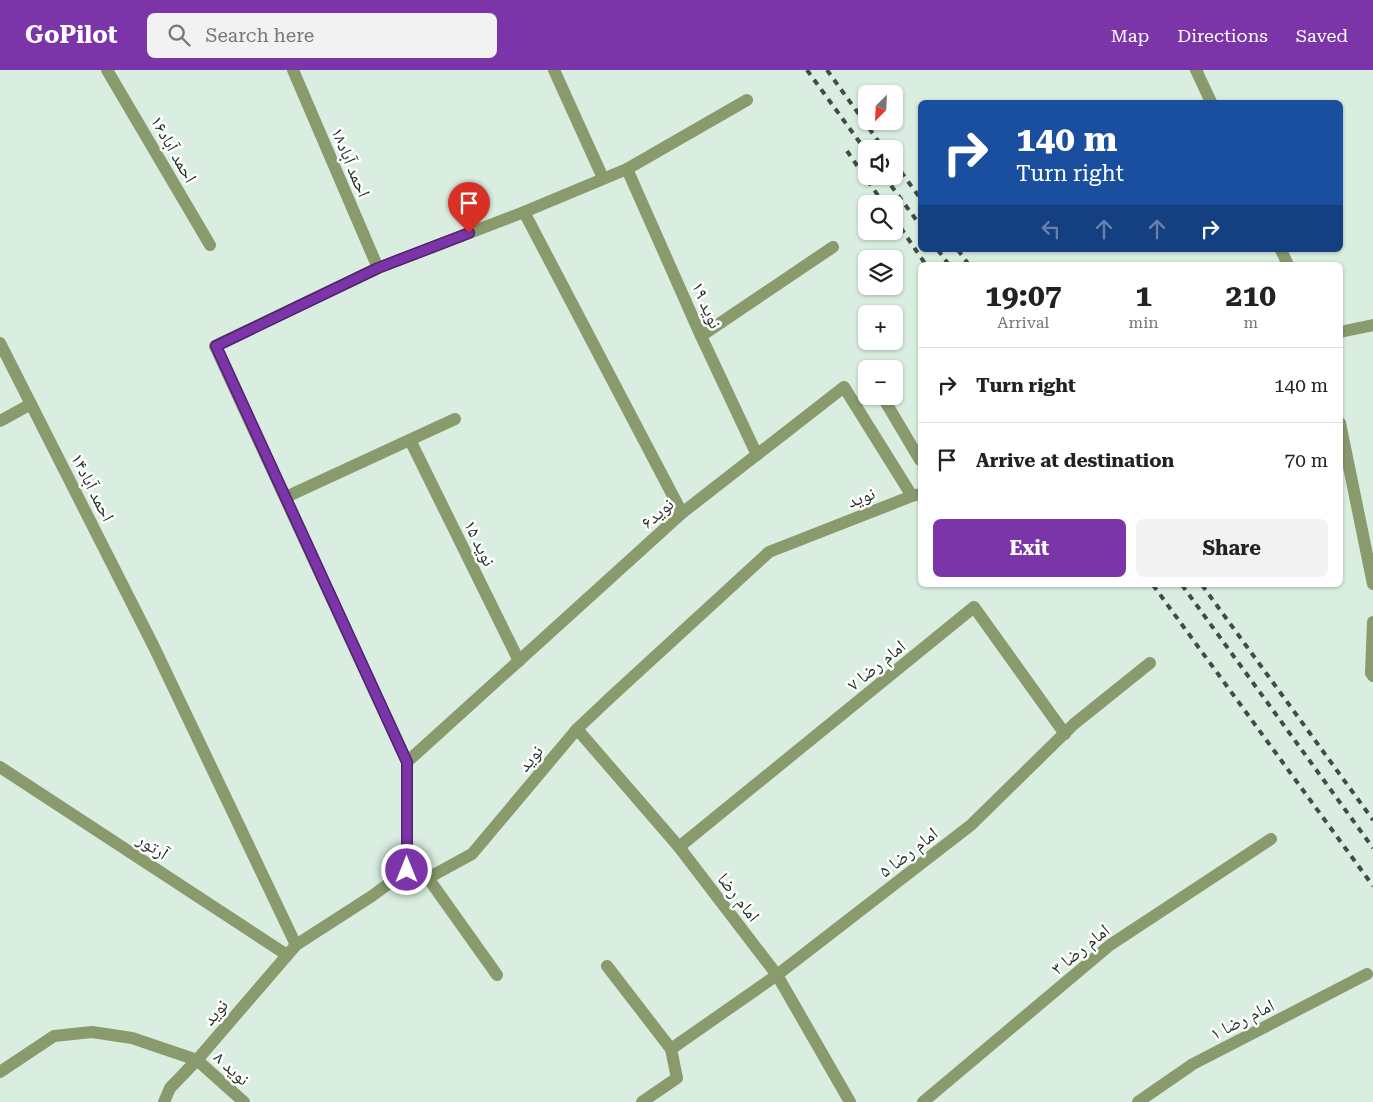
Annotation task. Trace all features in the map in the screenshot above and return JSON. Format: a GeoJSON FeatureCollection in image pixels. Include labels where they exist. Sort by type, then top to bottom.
{"type":"FeatureCollection","features":[{"type":"Feature","properties":{"kind":"street","name":"احمد آباد۱۶"},"geometry":{"type":"LineString","coordinates":[[108,70],[210,245]]}},
{"type":"Feature","properties":{"kind":"street","name":"احمد آباد۱۸"},"geometry":{"type":"LineString","coordinates":[[293,70],[378,268]]}},
{"type":"Feature","properties":{"kind":"street"},"geometry":{"type":"LineString","coordinates":[[554,70],[603,178]]}},
{"type":"Feature","properties":{"kind":"street"},"geometry":{"type":"LineString","coordinates":[[1196,70],[1210,100]]}},
{"type":"Feature","properties":{"kind":"street"},"geometry":{"type":"LineString","coordinates":[[497,975],[428,878],[407,870],[407,762],[216,346],[378,268],[524,212],[627,169],[746,100]]}},
{"type":"Feature","properties":{"kind":"street","name":"نوید ۱۹"},"geometry":{"type":"LineString","coordinates":[[627,169],[701,336],[757,455]]}},
{"type":"Feature","properties":{"kind":"street"},"geometry":{"type":"LineString","coordinates":[[524,212],[682,513]]}},
{"type":"Feature","properties":{"kind":"street"},"geometry":{"type":"LineString","coordinates":[[701,336],[833,247]]}},
{"type":"Feature","properties":{"kind":"street"},"geometry":{"type":"LineString","coordinates":[[1343,331],[1373,325]]}},
{"type":"Feature","properties":{"kind":"street","name":"احمد آباد۱۴"},"geometry":{"type":"LineString","coordinates":[[0,343],[154,647],[296,945]]}},
{"type":"Feature","properties":{"kind":"street","name":"نوید۶"},"geometry":{"type":"LineString","coordinates":[[407,762],[682,513],[844,387],[916,495]]}},
{"type":"Feature","properties":{"kind":"street"},"geometry":{"type":"LineString","coordinates":[[0,422],[31,404]]}},
{"type":"Feature","properties":{"kind":"street"},"geometry":{"type":"LineString","coordinates":[[887,405],[918,457]]}},
{"type":"Feature","properties":{"kind":"street"},"geometry":{"type":"LineString","coordinates":[[286,497],[455,419]]}},
{"type":"Feature","properties":{"kind":"street"},"geometry":{"type":"LineString","coordinates":[[1343,438],[1373,584]]}},
{"type":"Feature","properties":{"kind":"street","name":"نوید ۱۵"},"geometry":{"type":"LineString","coordinates":[[410,440],[518,661]]}},
{"type":"Feature","properties":{"kind":"street","name":"نوید"},"geometry":{"type":"LineString","coordinates":[[428,878],[472,854],[577,729],[769,552],[916,495]]}},
{"type":"Feature","properties":{"kind":"street","name":"امام رضا ۷"},"geometry":{"type":"LineString","coordinates":[[679,847],[974,608],[1065,734]]}},
{"type":"Feature","properties":{"kind":"street"},"geometry":{"type":"LineString","coordinates":[[1373,622],[1373,676]]}},
{"type":"Feature","properties":{"kind":"street","name":"امام رضا ۵"},"geometry":{"type":"LineString","coordinates":[[671,1048],[777,975],[971,824],[1074,724],[1150,663]]}},
{"type":"Feature","properties":{"kind":"street","name":"امام رضا"},"geometry":{"type":"LineString","coordinates":[[577,729],[679,847],[777,975],[850,1102]]}},
{"type":"Feature","properties":{"kind":"street","name":"آرتور"},"geometry":{"type":"LineString","coordinates":[[0,767],[287,955]]}},
{"type":"Feature","properties":{"kind":"street","name":"امام رضا ۳"},"geometry":{"type":"LineString","coordinates":[[923,1102],[1110,945],[1271,839]]}},
{"type":"Feature","properties":{"kind":"street","name":"نوید"},"geometry":{"type":"LineString","coordinates":[[164,1102],[170,1088],[197,1060],[296,945],[372,896],[407,870]]}},
{"type":"Feature","properties":{"kind":"street"},"geometry":{"type":"LineString","coordinates":[[607,966],[671,1048],[678,1078],[642,1102]]}},
{"type":"Feature","properties":{"kind":"street","name":"امام رضا ۱"},"geometry":{"type":"LineString","coordinates":[[1138,1102],[1193,1064],[1367,974]]}},
{"type":"Feature","properties":{"kind":"street"},"geometry":{"type":"LineString","coordinates":[[0,1072],[54,1036],[92,1032],[132,1038],[197,1060]]}},
{"type":"Feature","properties":{"kind":"street","name":"نوید ۸"},"geometry":{"type":"LineString","coordinates":[[197,1060],[244,1102]]}},
{"type":"Feature","properties":{"kind":"railway"},"geometry":{"type":"LineString","coordinates":[[807,70],[858,140]]}},
{"type":"Feature","properties":{"kind":"railway"},"geometry":{"type":"LineString","coordinates":[[827,70],[878,140]]}},
{"type":"Feature","properties":{"kind":"railway"},"geometry":{"type":"LineString","coordinates":[[847,151],[878,195]]}},
{"type":"Feature","properties":{"kind":"railway"},"geometry":{"type":"LineString","coordinates":[[903,174],[918,195]]}},
{"type":"Feature","properties":{"kind":"railway"},"geometry":{"type":"LineString","coordinates":[[891,185],[918,222]]}},
{"type":"Feature","properties":{"kind":"railway"},"geometry":{"type":"LineString","coordinates":[[903,231],[924,262]]}},
{"type":"Feature","properties":{"kind":"railway"},"geometry":{"type":"LineString","coordinates":[[939,252],[947,262]]}},
{"type":"Feature","properties":{"kind":"railway"},"geometry":{"type":"LineString","coordinates":[[959,252],[967,262]]}},
{"type":"Feature","properties":{"kind":"railway"},"geometry":{"type":"LineString","coordinates":[[1154,587],[1373,886]]}},
{"type":"Feature","properties":{"kind":"railway"},"geometry":{"type":"LineString","coordinates":[[1183,587],[1373,848]]}},
{"type":"Feature","properties":{"kind":"railway"},"geometry":{"type":"LineString","coordinates":[[1203,587],[1373,820]]}},
{"type":"Feature","properties":{"kind":"route"},"geometry":{"type":"LineString","coordinates":[[407,870],[407,762],[216,346],[378,268],[469,233]]}}]}
